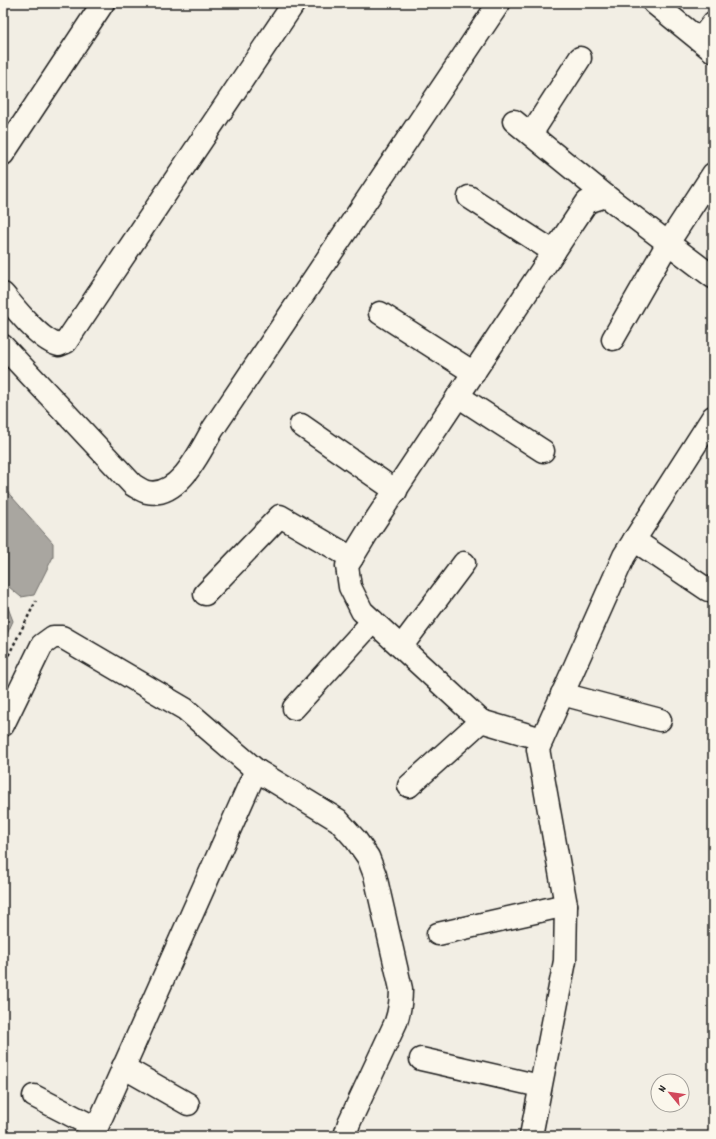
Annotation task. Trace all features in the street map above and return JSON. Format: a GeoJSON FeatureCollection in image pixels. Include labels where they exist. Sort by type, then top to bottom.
{"type":"FeatureCollection","features":[{"type":"Feature","properties":{"kind":"street"},"geometry":{"type":"LineString","coordinates":[[3,154],[103,3]]}},
{"type":"Feature","properties":{"kind":"street"},"geometry":{"type":"LineString","coordinates":[[3,294],[27,322],[48,341],[59,345],[66,342],[294,3]]}},
{"type":"Feature","properties":{"kind":"street"},"geometry":{"type":"LineString","coordinates":[[3,346],[133,484],[145,492],[156,493],[171,487],[188,471],[213,429],[499,3]]}},
{"type":"Feature","properties":{"kind":"street"},"geometry":{"type":"LineString","coordinates":[[654,3],[706,46],[713,23]]}},
{"type":"Feature","properties":{"kind":"street"},"geometry":{"type":"LineString","coordinates":[[531,134],[580,58]]}},
{"type":"Feature","properties":{"kind":"street"},"geometry":{"type":"LineString","coordinates":[[514,121],[606,196],[713,277]]}},
{"type":"Feature","properties":{"kind":"street"},"geometry":{"type":"LineString","coordinates":[[613,339],[668,243],[713,174]]}},
{"type":"Feature","properties":{"kind":"street"},"geometry":{"type":"LineString","coordinates":[[542,739],[481,721],[362,611],[350,587],[347,566],[587,202],[606,196]]}},
{"type":"Feature","properties":{"kind":"street"},"geometry":{"type":"LineString","coordinates":[[469,197],[554,252]]}},
{"type":"Feature","properties":{"kind":"street"},"geometry":{"type":"LineString","coordinates":[[380,313],[474,373]]}},
{"type":"Feature","properties":{"kind":"street"},"geometry":{"type":"LineString","coordinates":[[458,396],[544,451]]}},
{"type":"Feature","properties":{"kind":"street"},"geometry":{"type":"LineString","coordinates":[[531,1136],[565,961],[566,905],[538,749],[624,556],[713,417]]}},
{"type":"Feature","properties":{"kind":"street"},"geometry":{"type":"LineString","coordinates":[[301,425],[396,491]]}},
{"type":"Feature","properties":{"kind":"street"},"geometry":{"type":"LineString","coordinates":[[205,594],[280,516],[352,558]]}},
{"type":"Feature","properties":{"kind":"street"},"geometry":{"type":"LineString","coordinates":[[634,540],[708,590]]}},
{"type":"Feature","properties":{"kind":"street"},"geometry":{"type":"LineString","coordinates":[[401,647],[464,563]]}},
{"type":"Feature","properties":{"kind":"street"},"geometry":{"type":"LineString","coordinates":[[294,708],[374,621]]}},
{"type":"Feature","properties":{"kind":"street"},"geometry":{"type":"LineString","coordinates":[[3,725],[42,645],[53,637],[62,637],[185,709],[256,770],[338,820],[356,840],[368,857],[375,875],[400,989],[401,1007],[396,1022],[344,1136]]}},
{"type":"Feature","properties":{"kind":"street"},"geometry":{"type":"LineString","coordinates":[[562,694],[660,720]]}},
{"type":"Feature","properties":{"kind":"street"},"geometry":{"type":"LineString","coordinates":[[409,786],[481,721]]}},
{"type":"Feature","properties":{"kind":"street"},"geometry":{"type":"LineString","coordinates":[[34,1096],[95,1132],[256,770]]}},
{"type":"Feature","properties":{"kind":"street"},"geometry":{"type":"LineString","coordinates":[[438,934],[566,905]]}},
{"type":"Feature","properties":{"kind":"street"},"geometry":{"type":"LineString","coordinates":[[421,1059],[540,1086]]}},
{"type":"Feature","properties":{"kind":"street"},"geometry":{"type":"LineString","coordinates":[[123,1067],[188,1104]]}},
{"type":"Feature","properties":{"kind":"path"},"geometry":{"type":"LineString","coordinates":[[3,666],[36,601]]}},
{"type":"Feature","properties":{"kind":"shaded area"},"geometry":{"type":"Polygon","coordinates":[[[3,487],[53,543],[53,557],[34,595],[21,597],[3,582],[3,487]]]}},
{"type":"Feature","properties":{"kind":"shaded area"},"geometry":{"type":"Polygon","coordinates":[[[3,602],[7,605],[13,621],[3,643],[3,602]]]}}]}
